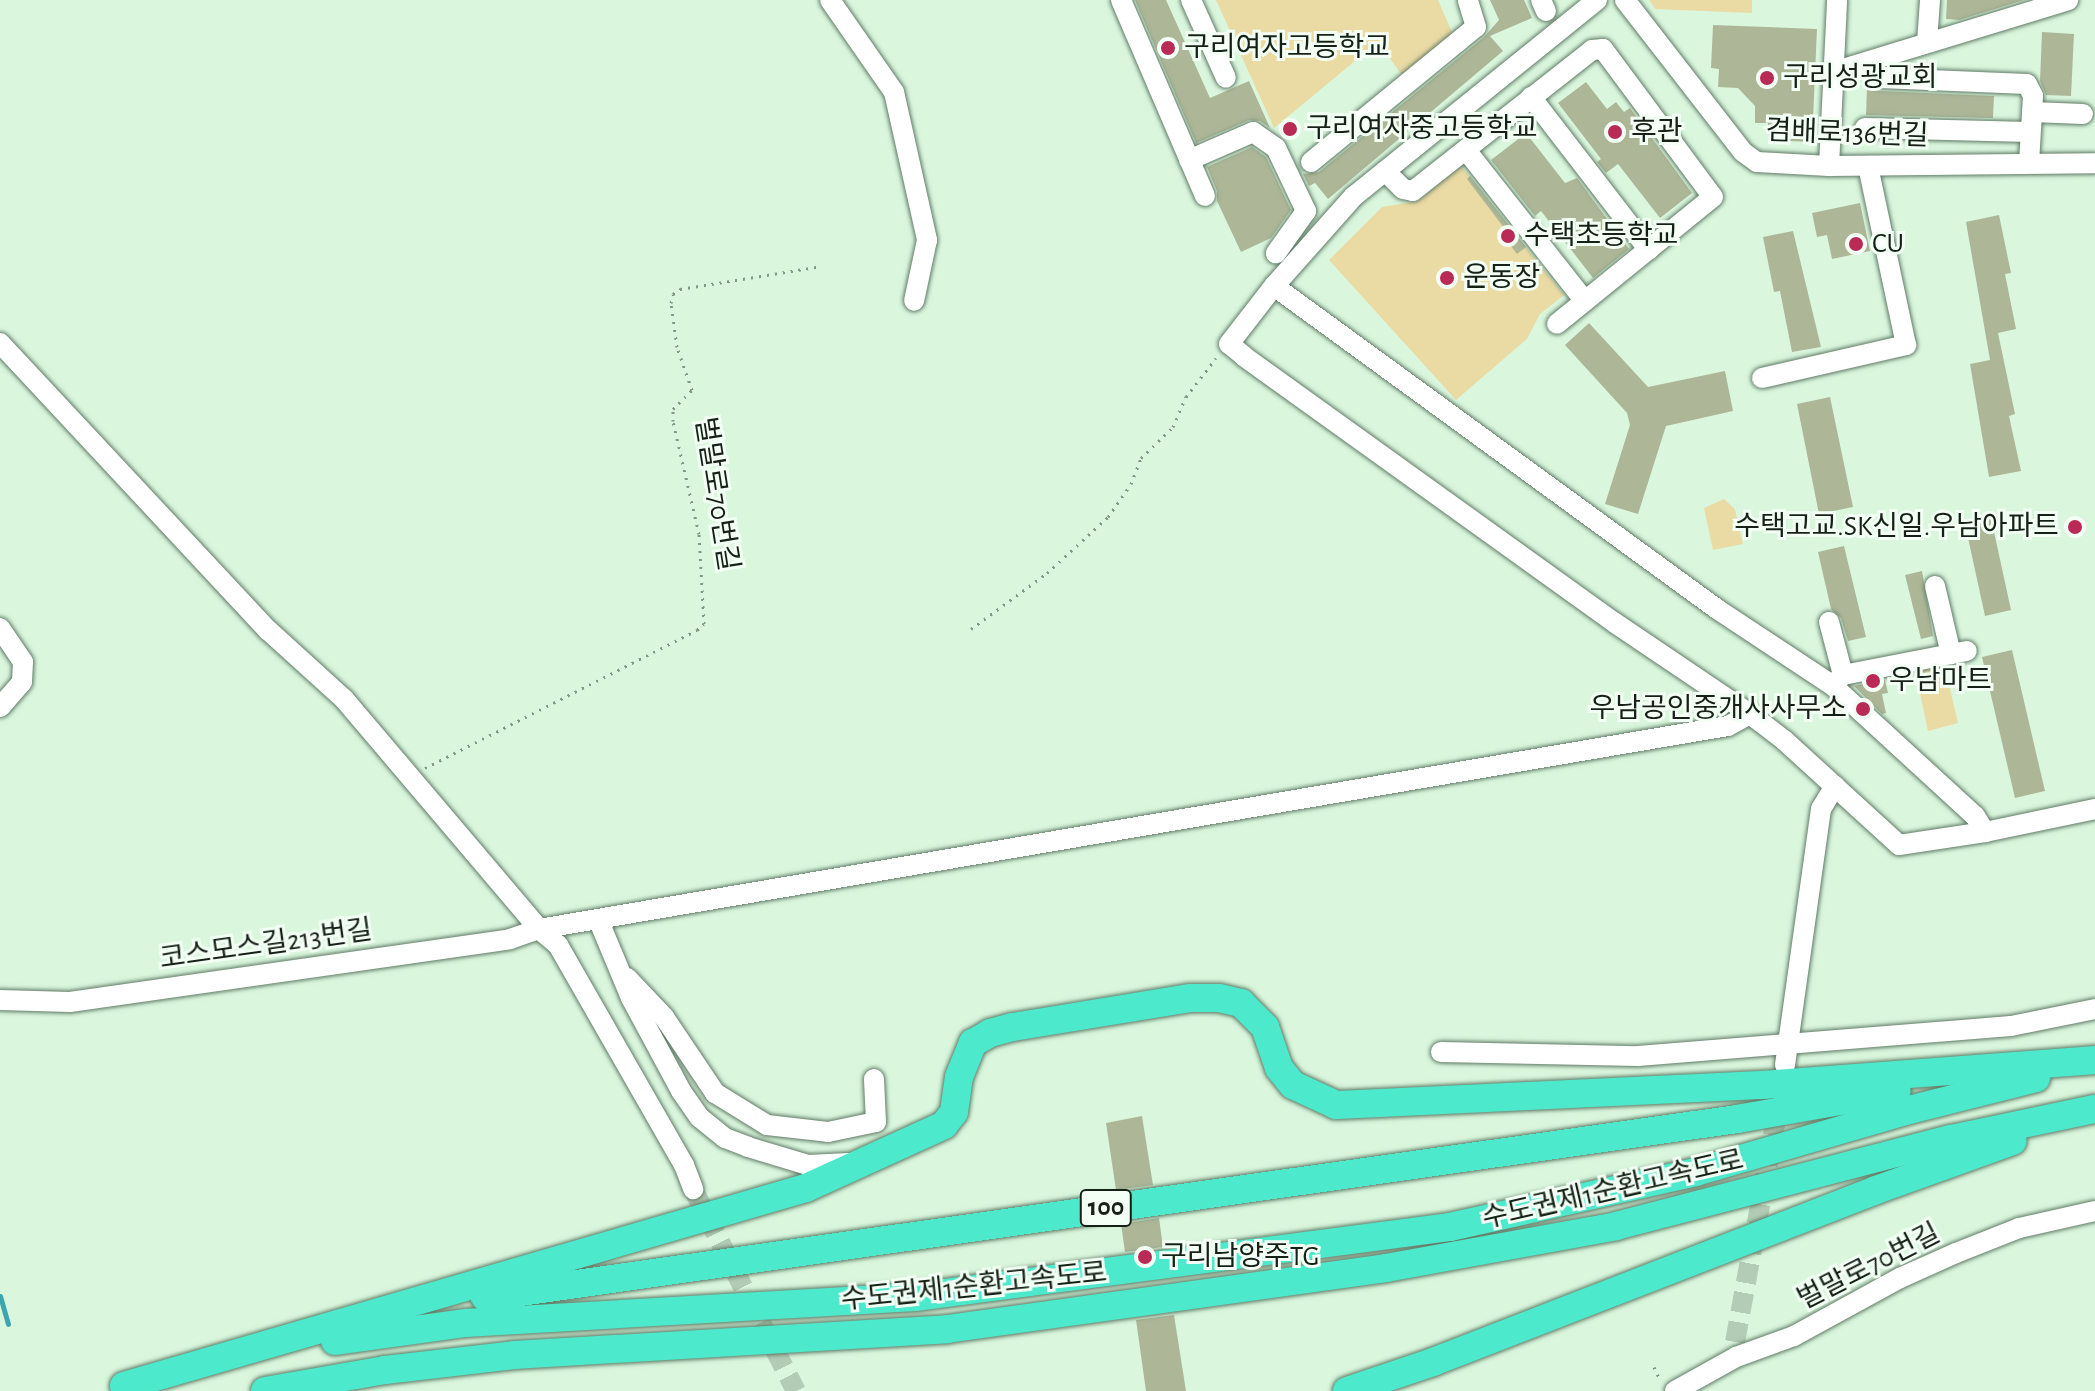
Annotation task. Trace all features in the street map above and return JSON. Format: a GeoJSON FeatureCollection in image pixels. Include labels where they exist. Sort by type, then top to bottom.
{"type":"FeatureCollection","features":[{"type":"Feature","properties":{"kind":"highway"},"geometry":{"type":"LineString","coordinates":[[114,1388],[806,1188],[944,1125],[954,1112],[959,1077],[973,1043],[990,1033],[1191,998],[1219,998],[1241,1003],[1265,1027],[1279,1068],[1293,1085],[1336,1105],[1763,1085],[2095,1063]]}},
{"type":"Feature","properties":{"kind":"highway","name":"수도권제1순환고속도로"},"geometry":{"type":"LineString","coordinates":[[114,1388],[395,1331],[465,1323],[915,1297],[1450,1227],[1622,1191],[1909,1110],[2095,1063]]}},
{"type":"Feature","properties":{"kind":"highway","name":"수도권제1순환고속도로"},"geometry":{"type":"LineString","coordinates":[[114,1388],[464,1300],[1737,1119],[1882,1093],[2095,1063]]}},
{"type":"Feature","properties":{"kind":"highway","name":"수도권제1순환고속도로"},"geometry":{"type":"LineString","coordinates":[[265,1391],[385,1370],[514,1355],[947,1329],[1386,1268],[1616,1226],[1951,1139],[2095,1110]]}},
{"type":"Feature","properties":{"kind":"highway","name":"수도권제1순환고속도로"},"geometry":{"type":"LineString","coordinates":[[1347,1391],[1382,1382],[1876,1190],[2095,1110]]}},
{"type":"Feature","properties":{"kind":"street"},"geometry":{"type":"LineString","coordinates":[[830,0],[894,92],[927,240],[914,301]]}},
{"type":"Feature","properties":{"kind":"street"},"geometry":{"type":"LineString","coordinates":[[1121,0],[1205,196]]}},
{"type":"Feature","properties":{"kind":"street"},"geometry":{"type":"LineString","coordinates":[[1191,0],[1226,78]]}},
{"type":"Feature","properties":{"kind":"street"},"geometry":{"type":"LineString","coordinates":[[1311,162],[1476,27],[1468,0]]}},
{"type":"Feature","properties":{"kind":"street"},"geometry":{"type":"LineString","coordinates":[[1597,0],[1354,196],[1274,286],[1229,344],[1615,623],[1750,714],[1784,740],[1899,845],[1985,832],[2095,809]]}},
{"type":"Feature","properties":{"kind":"street","name":"겸배로136번길"},"geometry":{"type":"LineString","coordinates":[[1625,0],[1743,152],[1765,163],[1829,166],[2095,163]]}},
{"type":"Feature","properties":{"kind":"street"},"geometry":{"type":"LineString","coordinates":[[1829,166],[1837,0]]}},
{"type":"Feature","properties":{"kind":"street"},"geometry":{"type":"LineString","coordinates":[[1927,42],[1930,0]]}},
{"type":"Feature","properties":{"kind":"street"},"geometry":{"type":"LineString","coordinates":[[1833,72],[2027,6],[2068,0]]}},
{"type":"Feature","properties":{"kind":"street"},"geometry":{"type":"LineString","coordinates":[[1385,171],[1403,189],[1413,191],[1592,50],[1603,49],[1712,194],[1711,200],[1557,324]]}},
{"type":"Feature","properties":{"kind":"street"},"geometry":{"type":"LineString","coordinates":[[1880,78],[2024,83],[2032,91],[2029,163]]}},
{"type":"Feature","properties":{"kind":"street"},"geometry":{"type":"LineString","coordinates":[[1531,97],[1649,250]]}},
{"type":"Feature","properties":{"kind":"street"},"geometry":{"type":"LineString","coordinates":[[1865,128],[2031,122],[2083,114]]}},
{"type":"Feature","properties":{"kind":"street"},"geometry":{"type":"LineString","coordinates":[[1189,160],[1253,132],[1276,148],[1306,211],[1276,253]]}},
{"type":"Feature","properties":{"kind":"street"},"geometry":{"type":"LineString","coordinates":[[1466,150],[1585,301]]}},
{"type":"Feature","properties":{"kind":"street"},"geometry":{"type":"LineString","coordinates":[[1762,378],[1906,345],[1868,166]]}},
{"type":"Feature","properties":{"kind":"street"},"geometry":{"type":"LineString","coordinates":[[1274,286],[1717,609],[1837,680],[1975,816],[1985,832]]}},
{"type":"Feature","properties":{"kind":"street"},"geometry":{"type":"LineString","coordinates":[[0,343],[269,631],[344,699],[539,929],[558,945],[684,1165],[693,1189]]}},
{"type":"Feature","properties":{"kind":"street"},"geometry":{"type":"LineString","coordinates":[[1837,680],[1959,652],[1935,586]]}},
{"type":"Feature","properties":{"kind":"street"},"geometry":{"type":"LineString","coordinates":[[1829,622],[1837,680]]}},
{"type":"Feature","properties":{"kind":"street"},"geometry":{"type":"LineString","coordinates":[[0,628],[23,662],[22,682],[0,707]]}},
{"type":"Feature","properties":{"kind":"street","name":"코스모스길213번길"},"geometry":{"type":"LineString","coordinates":[[0,1000],[70,1002],[510,939],[539,929],[1728,726],[1750,714]]}},
{"type":"Feature","properties":{"kind":"street"},"geometry":{"type":"LineString","coordinates":[[1787,1055],[1821,809],[1835,786]]}},
{"type":"Feature","properties":{"kind":"street"},"geometry":{"type":"LineString","coordinates":[[598,919],[619,969],[681,1091],[699,1117],[725,1138],[808,1165],[863,1162]]}},
{"type":"Feature","properties":{"kind":"street"},"geometry":{"type":"LineString","coordinates":[[619,969],[664,1017],[715,1093],[767,1125],[828,1132],[876,1122],[874,1079]]}},
{"type":"Feature","properties":{"kind":"street"},"geometry":{"type":"LineString","coordinates":[[1441,1052],[1787,1055],[2011,1026],[2095,1009]]}},
{"type":"Feature","properties":{"kind":"street","name":"벌말로70번길"},"geometry":{"type":"LineString","coordinates":[[1675,1391],[1703,1385],[1736,1350],[1794,1336],[1900,1278],[1956,1253],[2019,1228],[2095,1211]]}},
{"type":"Feature","properties":{"kind":"path","name":"벌말로70번길"},"geometry":{"type":"LineString","coordinates":[[414,785],[429,764],[704,624],[699,534],[673,421],[673,409],[692,390],[677,347],[671,303],[673,294],[680,289],[816,267]]}},
{"type":"Feature","properties":{"kind":"path"},"geometry":{"type":"LineString","coordinates":[[971,629],[1047,573],[1108,517],[1131,484],[1141,458],[1173,427],[1199,379],[1229,344]]}},
{"type":"Feature","properties":{"kind":"shaded area"},"geometry":{"type":"Polygon","coordinates":[[[1216,0],[1438,0],[1454,37],[1404,78],[1378,42],[1274,128],[1216,0]]]}},
{"type":"Feature","properties":{"kind":"shaded area"},"geometry":{"type":"Polygon","coordinates":[[[1649,0],[1752,0],[1752,13],[1655,9],[1649,0]]]}},
{"type":"Feature","properties":{"kind":"shaded area","name":"운동장"},"geometry":{"type":"Polygon","coordinates":[[[1461,166],[1564,295],[1540,314],[1527,339],[1456,400],[1329,260],[1382,207],[1418,201],[1461,166]]]}},
{"type":"Feature","properties":{"kind":"shaded area"},"geometry":{"type":"Polygon","coordinates":[[[1724,499],[1735,509],[1743,544],[1713,550],[1704,508],[1724,499]]]}},
{"type":"Feature","properties":{"kind":"shaded area"},"geometry":{"type":"Polygon","coordinates":[[[1942,654],[1958,723],[1928,731],[1913,661],[1942,654]]]}},
{"type":"Feature","properties":{"kind":"building","name":"구리여자고등학교"},"geometry":{"type":"Polygon","coordinates":[[[1135,0],[1166,0],[1210,98],[1249,81],[1270,128],[1260,121],[1249,120],[1196,143],[1135,0]]]}},
{"type":"Feature","properties":{"kind":"building"},"geometry":{"type":"Polygon","coordinates":[[[1490,0],[1524,0],[1532,18],[1490,36],[1503,51],[1328,199],[1315,183],[1309,186],[1303,174],[1319,172],[1484,37],[1499,20],[1490,0]]]}},
{"type":"Feature","properties":{"kind":"building"},"geometry":{"type":"Polygon","coordinates":[[[1947,0],[2024,0],[1959,20],[1946,19],[1947,0]]]}},
{"type":"Feature","properties":{"kind":"building","name":"구리성광교회"},"geometry":{"type":"Polygon","coordinates":[[[1713,25],[1817,29],[1812,142],[1768,140],[1768,123],[1755,123],[1755,106],[1738,88],[1718,87],[1719,69],[1711,68],[1713,25]]]}},
{"type":"Feature","properties":{"kind":"building"},"geometry":{"type":"Polygon","coordinates":[[[2042,32],[2074,34],[2071,96],[2046,95],[2040,81],[2042,32]]]}},
{"type":"Feature","properties":{"kind":"building","name":"후관"},"geometry":{"type":"Polygon","coordinates":[[[1586,82],[1607,109],[1616,102],[1624,112],[1630,108],[1692,193],[1660,218],[1618,164],[1606,173],[1597,162],[1601,159],[1558,103],[1586,82]]]}},
{"type":"Feature","properties":{"kind":"building"},"geometry":{"type":"Polygon","coordinates":[[[1867,87],[1879,91],[1994,96],[1993,118],[1866,115],[1867,87]]]}},
{"type":"Feature","properties":{"kind":"building"},"geometry":{"type":"Polygon","coordinates":[[[1526,133],[1565,183],[1577,178],[1629,249],[1593,278],[1541,211],[1535,216],[1491,160],[1526,133]]]}},
{"type":"Feature","properties":{"kind":"building"},"geometry":{"type":"Polygon","coordinates":[[[1252,147],[1266,157],[1291,210],[1271,238],[1241,252],[1217,201],[1217,191],[1207,167],[1252,147]]]}},
{"type":"Feature","properties":{"kind":"building"},"geometry":{"type":"Polygon","coordinates":[[[1470,176],[1526,247],[1517,254],[1504,237],[1508,233],[1467,179],[1470,176]]]}},
{"type":"Feature","properties":{"kind":"building"},"geometry":{"type":"Polygon","coordinates":[[[1860,203],[1870,251],[1832,259],[1827,235],[1817,237],[1812,213],[1860,203]]]}},
{"type":"Feature","properties":{"kind":"building"},"geometry":{"type":"Polygon","coordinates":[[[1999,215],[2011,273],[2005,274],[2016,329],[1998,333],[2015,414],[2009,416],[2021,471],[1989,477],[1970,364],[1990,360],[1966,222],[1999,215]]]}},
{"type":"Feature","properties":{"kind":"building"},"geometry":{"type":"Polygon","coordinates":[[[1793,231],[1821,347],[1792,352],[1780,291],[1774,292],[1763,237],[1793,231]]]}},
{"type":"Feature","properties":{"kind":"building"},"geometry":{"type":"Polygon","coordinates":[[[1589,323],[1648,387],[1725,371],[1733,411],[1666,426],[1638,514],[1605,504],[1630,425],[1627,413],[1565,345],[1589,323]]]}},
{"type":"Feature","properties":{"kind":"building"},"geometry":{"type":"Polygon","coordinates":[[[1830,397],[1853,507],[1819,514],[1797,404],[1830,397]]]}},
{"type":"Feature","properties":{"kind":"building"},"geometry":{"type":"Polygon","coordinates":[[[1991,518],[2011,610],[1985,616],[1965,524],[1991,518]]]}},
{"type":"Feature","properties":{"kind":"building"},"geometry":{"type":"Polygon","coordinates":[[[1844,546],[1866,637],[1848,641],[1841,618],[1831,609],[1818,552],[1844,546]]]}},
{"type":"Feature","properties":{"kind":"building"},"geometry":{"type":"Polygon","coordinates":[[[1922,571],[1933,636],[1921,639],[1905,575],[1922,571]]]}},
{"type":"Feature","properties":{"kind":"building"},"geometry":{"type":"Polygon","coordinates":[[[2012,650],[2045,791],[2015,798],[1982,657],[2012,650]]]}},
{"type":"Feature","properties":{"kind":"building"},"geometry":{"type":"Polygon","coordinates":[[[1885,680],[1888,693],[1882,694],[1886,713],[1882,714],[1854,686],[1885,680]]]}},
{"type":"Feature","properties":{"kind":"building"},"geometry":{"type":"Polygon","coordinates":[[[1142,1116],[1153,1185],[1116,1190],[1106,1123],[1142,1116]]]}},
{"type":"Feature","properties":{"kind":"building"},"geometry":{"type":"Polygon","coordinates":[[[1159,1218],[1163,1247],[1125,1252],[1121,1224],[1159,1218]]]}},
{"type":"Feature","properties":{"kind":"building"},"geometry":{"type":"Polygon","coordinates":[[[1174,1315],[1186,1391],[1146,1391],[1136,1320],[1174,1315]]]}},
{"type":"Feature","properties":{"kind":"waterway"},"geometry":{"type":"LineString","coordinates":[[0,1296],[8,1324]]}},
{"type":"Feature","properties":{"kind":"tunnel"},"geometry":{"type":"LineString","coordinates":[[1735,1342],[1779,1102]]}},
{"type":"Feature","properties":{"kind":"tunnel"},"geometry":{"type":"LineString","coordinates":[[693,1189],[796,1391]]}},
{"type":"Feature","properties":{"kind":"place","name":"구리여자고등학교"},"geometry":{"type":"Point","coordinates":[1168,48]}},
{"type":"Feature","properties":{"kind":"place","name":"구리성광교회"},"geometry":{"type":"Point","coordinates":[1767,78]}},
{"type":"Feature","properties":{"kind":"place","name":"구리여자중고등학교"},"geometry":{"type":"Point","coordinates":[1290,129]}},
{"type":"Feature","properties":{"kind":"place","name":"후관"},"geometry":{"type":"Point","coordinates":[1615,132]}},
{"type":"Feature","properties":{"kind":"place","name":"수택초등학교"},"geometry":{"type":"Point","coordinates":[1508,236]}},
{"type":"Feature","properties":{"kind":"place","name":"CU"},"geometry":{"type":"Point","coordinates":[1856,244]}},
{"type":"Feature","properties":{"kind":"place","name":"운동장"},"geometry":{"type":"Point","coordinates":[1447,278]}},
{"type":"Feature","properties":{"kind":"place","name":"수택고교.SK신일.우남아파트"},"geometry":{"type":"Point","coordinates":[2075,527]}},
{"type":"Feature","properties":{"kind":"place","name":"우남마트"},"geometry":{"type":"Point","coordinates":[1873,681]}},
{"type":"Feature","properties":{"kind":"place","name":"우남공인중개사사무소"},"geometry":{"type":"Point","coordinates":[1863,709]}},
{"type":"Feature","properties":{"kind":"place","name":"구리남양주TG"},"geometry":{"type":"Point","coordinates":[1145,1257]}}]}
